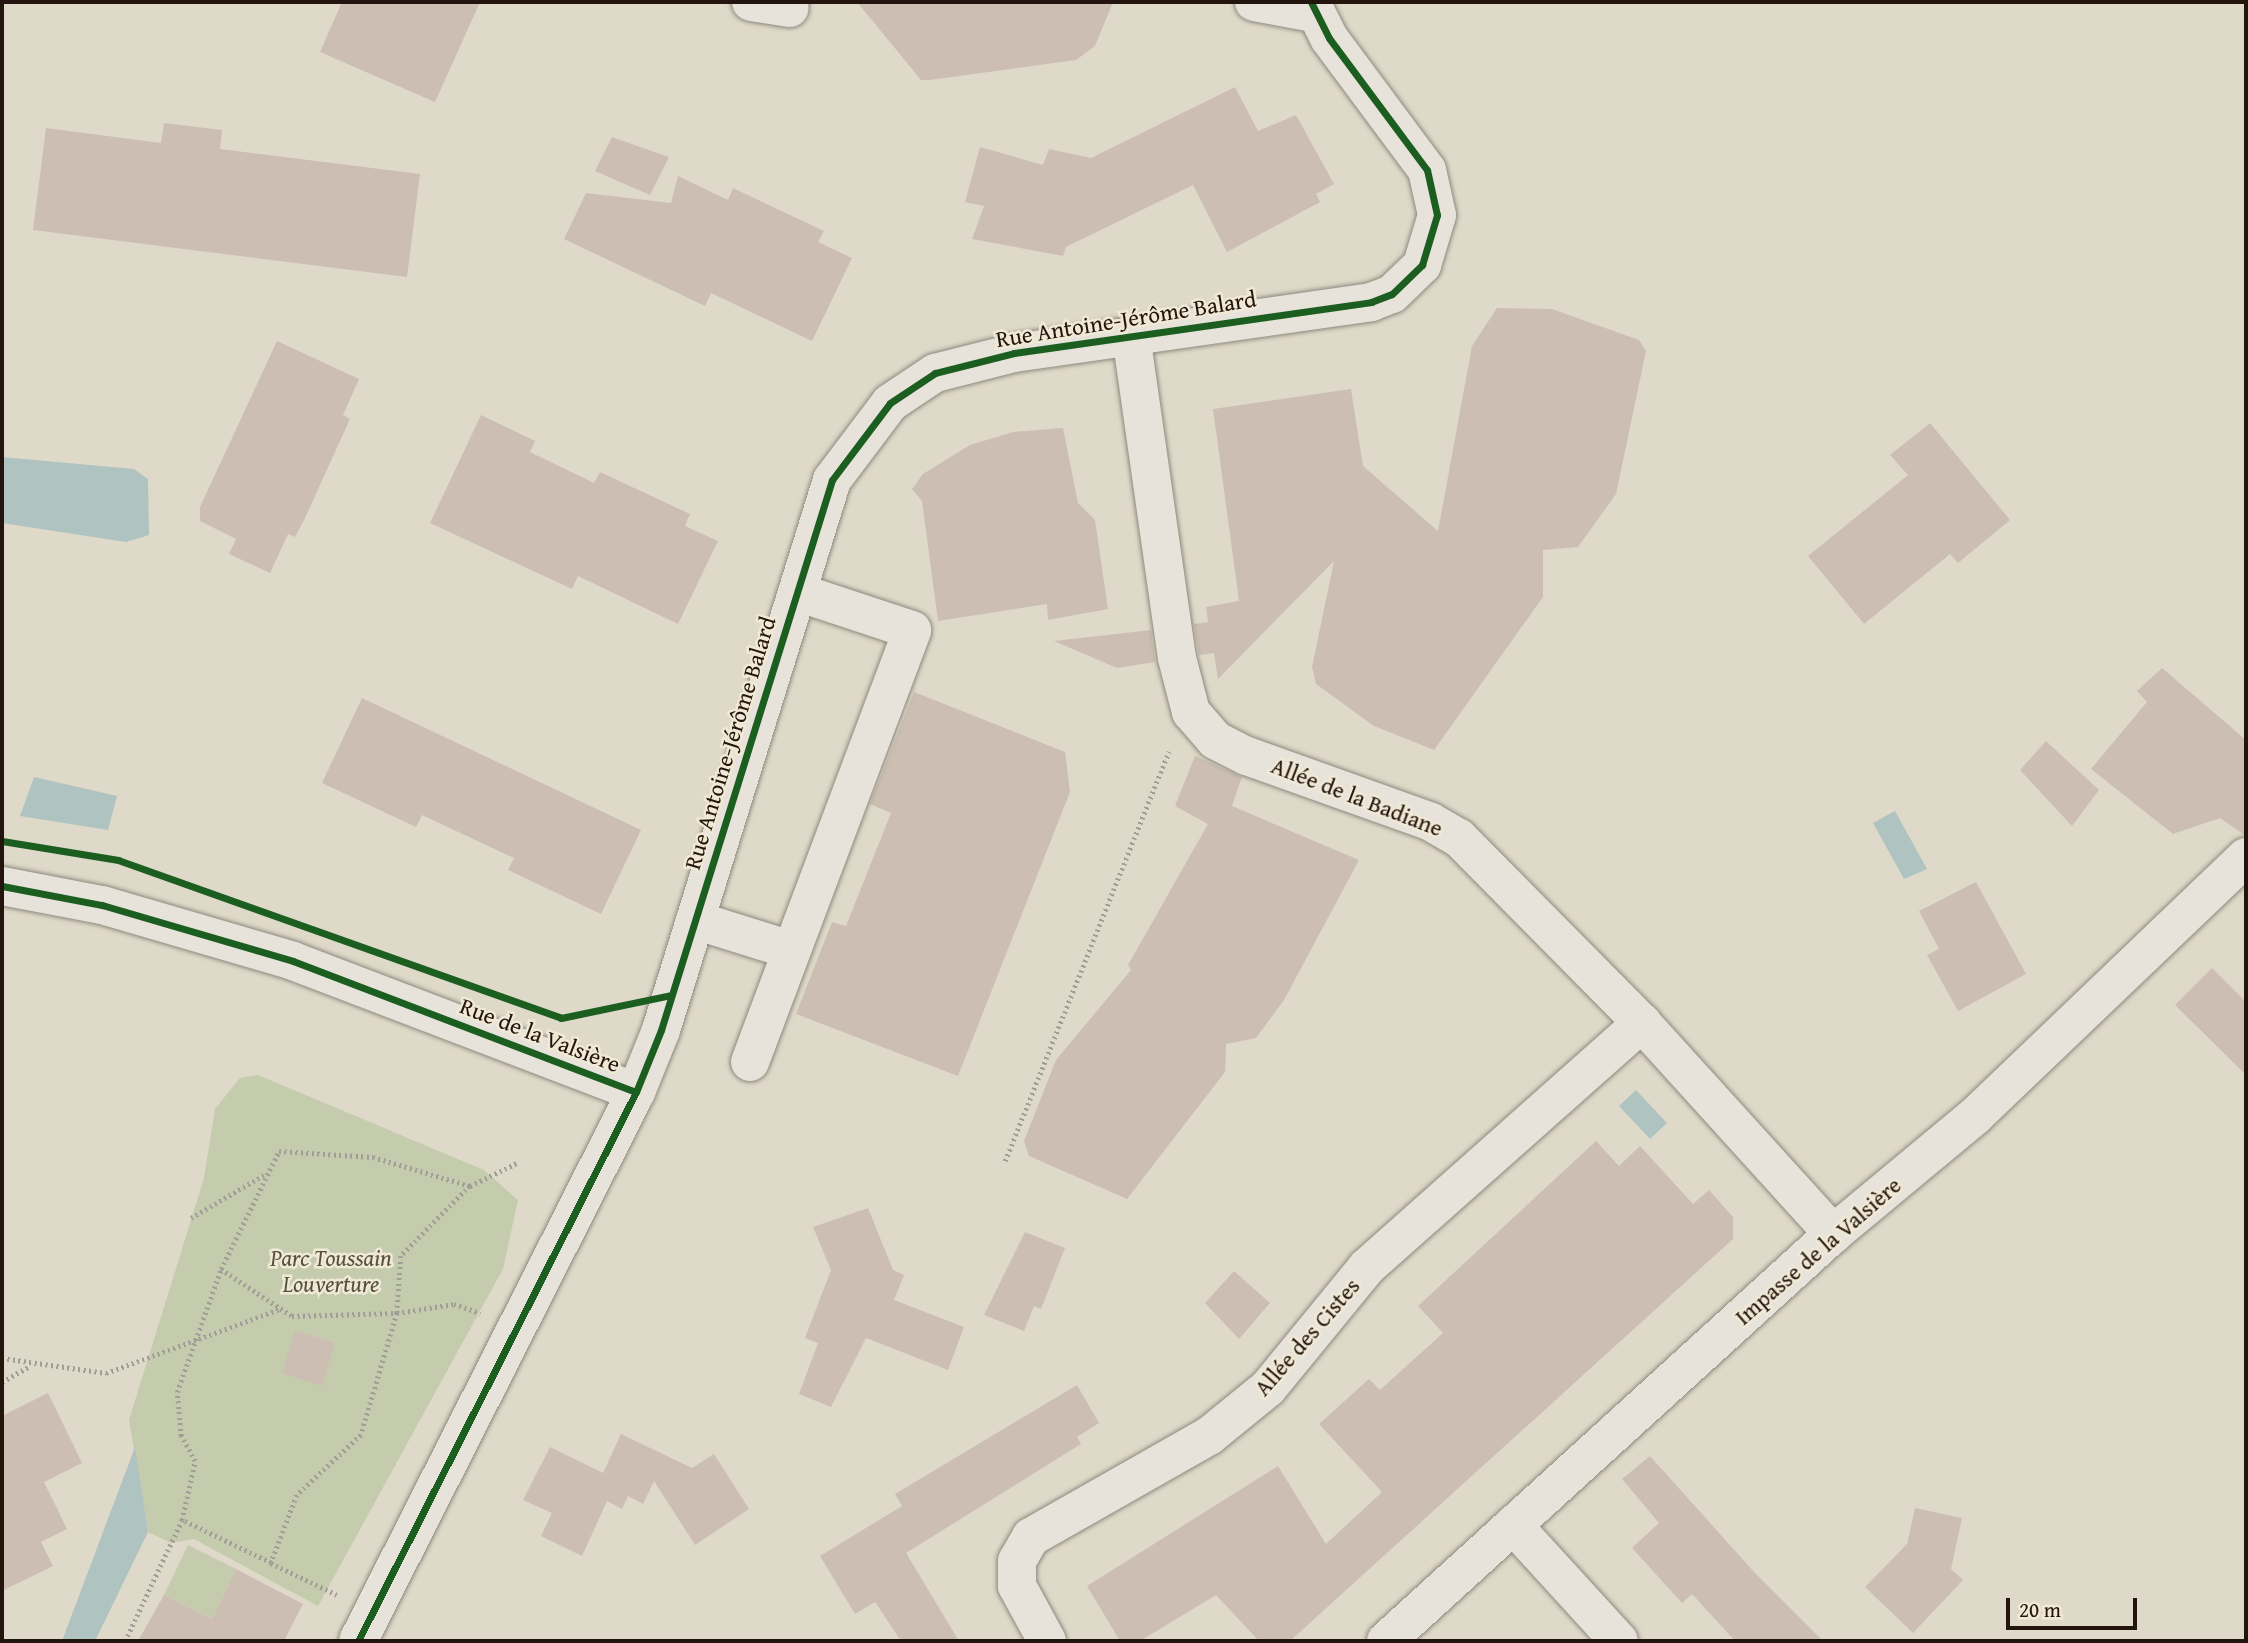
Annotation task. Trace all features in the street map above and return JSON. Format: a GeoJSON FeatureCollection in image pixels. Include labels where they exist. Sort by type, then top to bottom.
{"type":"FeatureCollection","features":[{"type":"Feature","properties":{"kind":"street"},"geometry":{"type":"LineString","coordinates":[[751,2],[790,8]]}},
{"type":"Feature","properties":{"kind":"street"},"geometry":{"type":"LineString","coordinates":[[1254,2],[1313,7]]}},
{"type":"Feature","properties":{"kind":"street","name":"Rue Antoine-Jérôme Balard"},"geometry":{"type":"LineString","coordinates":[[636,1091],[695,920],[832,480],[890,403],[935,373],[961,365],[1131,335],[1371,302],[1392,294],[1422,265],[1437,215],[1427,170],[1313,7]]}},
{"type":"Feature","properties":{"kind":"street","name":"Allée de la Badiane"},"geometry":{"type":"LineString","coordinates":[[1131,335],[1177,658],[1191,712],[1215,740],[1236,750],[1431,821],[1459,838],[1642,1023],[1833,1234]]}},
{"type":"Feature","properties":{"kind":"street"},"geometry":{"type":"LineString","coordinates":[[750,1062],[912,630],[797,592]]}},
{"type":"Feature","properties":{"kind":"street","name":"Impasse de la Valsière"},"geometry":{"type":"LineString","coordinates":[[1386,1641],[1833,1234],[1975,1116],[2246,857]]}},
{"type":"Feature","properties":{"kind":"street","name":"Rue de la Valsière"},"geometry":{"type":"LineString","coordinates":[[2,886],[102,905],[293,961],[636,1091],[366,1626]]}},
{"type":"Feature","properties":{"kind":"street"},"geometry":{"type":"LineString","coordinates":[[695,920],[791,950]]}},
{"type":"Feature","properties":{"kind":"street","name":"Allée des Cistes"},"geometry":{"type":"LineString","coordinates":[[1047,1641],[1017,1586],[1017,1561],[1031,1537],[1209,1436],[1268,1388],[1367,1267],[1642,1023]]}},
{"type":"Feature","properties":{"kind":"street"},"geometry":{"type":"LineString","coordinates":[[1513,1525],[1619,1641]]}},
{"type":"Feature","properties":{"kind":"path"},"geometry":{"type":"LineString","coordinates":[[1005,1161],[1172,744],[1191,712]]}},
{"type":"Feature","properties":{"kind":"path"},"geometry":{"type":"LineString","coordinates":[[125,1641],[182,1520],[195,1461],[181,1436],[177,1392],[221,1269],[279,1151],[373,1157],[470,1186]]}},
{"type":"Feature","properties":{"kind":"path"},"geometry":{"type":"LineString","coordinates":[[271,1563],[298,1495],[361,1436],[397,1313],[401,1256],[470,1186],[517,1163]]}},
{"type":"Feature","properties":{"kind":"path"},"geometry":{"type":"LineString","coordinates":[[191,1218],[268,1173]]}},
{"type":"Feature","properties":{"kind":"path"},"geometry":{"type":"LineString","coordinates":[[221,1269],[292,1316],[397,1313],[454,1304],[514,1331]]}},
{"type":"Feature","properties":{"kind":"path"},"geometry":{"type":"LineString","coordinates":[[2,1358],[31,1365],[106,1373],[281,1309]]}},
{"type":"Feature","properties":{"kind":"path"},"geometry":{"type":"LineString","coordinates":[[2,1382],[31,1365]]}},
{"type":"Feature","properties":{"kind":"path"},"geometry":{"type":"LineString","coordinates":[[182,1520],[271,1563],[366,1626]]}},
{"type":"Feature","properties":{"kind":"green space","name":"Parc Toussain Louverture"},"geometry":{"type":"Polygon","coordinates":[[[258,1075],[484,1170],[518,1200],[503,1269],[318,1606],[194,1539],[171,1543],[148,1532],[129,1420],[204,1178],[215,1109],[240,1078],[258,1075]]]}},
{"type":"Feature","properties":{"kind":"green space"},"geometry":{"type":"Polygon","coordinates":[[[188,1545],[236,1569],[212,1619],[164,1595],[188,1545]]]}},
{"type":"Feature","properties":{"kind":"shaded area"},"geometry":{"type":"Polygon","coordinates":[[[2,457],[134,469],[148,479],[149,535],[126,542],[2,523],[2,457]]]}},
{"type":"Feature","properties":{"kind":"shaded area"},"geometry":{"type":"Polygon","coordinates":[[[34,777],[117,796],[108,830],[20,816],[34,777]]]}},
{"type":"Feature","properties":{"kind":"shaded area"},"geometry":{"type":"Polygon","coordinates":[[[1895,811],[1927,869],[1904,879],[1873,823],[1895,811]]]}},
{"type":"Feature","properties":{"kind":"shaded area"},"geometry":{"type":"Polygon","coordinates":[[[1636,1090],[1667,1123],[1650,1139],[1619,1106],[1636,1090]]]}},
{"type":"Feature","properties":{"kind":"shaded area"},"geometry":{"type":"Polygon","coordinates":[[[135,1447],[148,1532],[95,1641],[62,1641],[135,1447]]]}},
{"type":"Feature","properties":{"kind":"building"},"geometry":{"type":"Polygon","coordinates":[[[342,2],[480,2],[435,102],[320,52],[342,2]]]}},
{"type":"Feature","properties":{"kind":"building"},"geometry":{"type":"Polygon","coordinates":[[[857,2],[1113,2],[1095,46],[1076,60],[921,80],[857,2]]]}},
{"type":"Feature","properties":{"kind":"building"},"geometry":{"type":"Polygon","coordinates":[[[1235,87],[1258,131],[1296,115],[1334,184],[1316,194],[1320,202],[1227,252],[1193,185],[1066,247],[1063,256],[972,239],[984,206],[965,202],[980,147],[1043,165],[1049,149],[1091,158],[1235,87]]]}},
{"type":"Feature","properties":{"kind":"building"},"geometry":{"type":"Polygon","coordinates":[[[164,123],[222,130],[220,149],[420,174],[407,277],[33,230],[46,128],[161,143],[164,123]]]}},
{"type":"Feature","properties":{"kind":"building"},"geometry":{"type":"Polygon","coordinates":[[[612,137],[669,157],[650,195],[595,171],[612,137]]]}},
{"type":"Feature","properties":{"kind":"building"},"geometry":{"type":"Polygon","coordinates":[[[678,176],[728,200],[733,188],[824,231],[818,242],[852,258],[812,341],[711,293],[705,306],[564,239],[586,193],[671,203],[678,176]]]}},
{"type":"Feature","properties":{"kind":"building"},"geometry":{"type":"Polygon","coordinates":[[[1497,308],[1552,309],[1639,340],[1646,351],[1616,494],[1578,547],[1543,550],[1543,597],[1434,750],[1374,726],[1316,684],[1312,667],[1334,561],[1218,679],[1214,653],[1199,655],[1194,624],[1208,622],[1206,607],[1239,601],[1213,409],[1351,389],[1363,466],[1438,531],[1472,346],[1497,308]]]}},
{"type":"Feature","properties":{"kind":"building"},"geometry":{"type":"Polygon","coordinates":[[[277,341],[359,379],[343,415],[350,419],[305,518],[295,537],[288,534],[270,573],[229,554],[236,539],[200,521],[200,507],[277,341]]]}},
{"type":"Feature","properties":{"kind":"building"},"geometry":{"type":"Polygon","coordinates":[[[481,415],[535,441],[530,452],[594,483],[600,472],[690,514],[685,526],[718,541],[678,624],[578,576],[572,589],[430,523],[481,415]]]}},
{"type":"Feature","properties":{"kind":"building"},"geometry":{"type":"Polygon","coordinates":[[[1930,423],[2010,520],[1958,563],[1950,554],[1864,624],[1808,556],[1908,475],[1890,455],[1930,423]]]}},
{"type":"Feature","properties":{"kind":"building"},"geometry":{"type":"Polygon","coordinates":[[[1063,428],[1078,503],[1095,520],[1108,609],[1048,620],[1047,604],[938,621],[922,501],[912,489],[923,474],[970,445],[1013,432],[1063,428]]]}},
{"type":"Feature","properties":{"kind":"building"},"geometry":{"type":"Polygon","coordinates":[[[1151,630],[1155,662],[1117,668],[1054,641],[1151,630]]]}},
{"type":"Feature","properties":{"kind":"building"},"geometry":{"type":"Polygon","coordinates":[[[2162,668],[2246,740],[2246,836],[2220,818],[2173,834],[2091,769],[2147,702],[2137,691],[2162,668]]]}},
{"type":"Feature","properties":{"kind":"building"},"geometry":{"type":"Polygon","coordinates":[[[914,692],[1065,752],[1070,792],[958,1076],[796,1014],[832,922],[846,926],[891,813],[870,804],[914,692]]]}},
{"type":"Feature","properties":{"kind":"building"},"geometry":{"type":"Polygon","coordinates":[[[362,698],[641,830],[601,914],[508,870],[514,858],[422,815],[416,827],[322,783],[362,698]]]}},
{"type":"Feature","properties":{"kind":"building"},"geometry":{"type":"Polygon","coordinates":[[[2046,741],[2099,790],[2072,826],[2020,770],[2046,741]]]}},
{"type":"Feature","properties":{"kind":"building"},"geometry":{"type":"Polygon","coordinates":[[[1195,756],[1242,777],[1232,806],[1359,860],[1284,1000],[1256,1038],[1226,1044],[1225,1072],[1127,1199],[1029,1156],[1024,1141],[1056,1060],[1131,970],[1128,965],[1208,824],[1175,806],[1195,756]]]}},
{"type":"Feature","properties":{"kind":"building"},"geometry":{"type":"Polygon","coordinates":[[[1976,882],[2026,974],[1958,1011],[1927,955],[1939,949],[1919,911],[1976,882]]]}},
{"type":"Feature","properties":{"kind":"building"},"geometry":{"type":"Polygon","coordinates":[[[2212,968],[2246,1002],[2246,1075],[2175,1005],[2212,968]]]}},
{"type":"Feature","properties":{"kind":"building"},"geometry":{"type":"Polygon","coordinates":[[[1596,1141],[1619,1166],[1640,1146],[1693,1204],[1709,1190],[1733,1217],[1733,1239],[1290,1641],[1259,1641],[1216,1595],[1140,1641],[1120,1641],[1087,1586],[1278,1466],[1326,1544],[1382,1492],[1319,1424],[1369,1379],[1380,1390],[1443,1333],[1418,1306],[1596,1141]]]}},
{"type":"Feature","properties":{"kind":"building"},"geometry":{"type":"Polygon","coordinates":[[[868,1208],[893,1270],[904,1275],[894,1300],[964,1327],[948,1370],[866,1338],[831,1407],[799,1394],[818,1343],[805,1338],[831,1270],[813,1227],[868,1208]]]}},
{"type":"Feature","properties":{"kind":"building"},"geometry":{"type":"Polygon","coordinates":[[[1025,1232],[1065,1248],[1041,1309],[1034,1306],[1024,1331],[984,1315],[1025,1232]]]}},
{"type":"Feature","properties":{"kind":"building"},"geometry":{"type":"Polygon","coordinates":[[[1234,1271],[1270,1303],[1239,1339],[1205,1303],[1234,1271]]]}},
{"type":"Feature","properties":{"kind":"building"},"geometry":{"type":"Polygon","coordinates":[[[295,1331],[335,1343],[322,1386],[282,1373],[295,1331]]]}},
{"type":"Feature","properties":{"kind":"building"},"geometry":{"type":"Polygon","coordinates":[[[1077,1385],[1099,1423],[1077,1437],[1081,1444],[906,1553],[959,1641],[901,1641],[875,1602],[855,1614],[820,1556],[902,1506],[895,1494],[1077,1385]]]}},
{"type":"Feature","properties":{"kind":"building"},"geometry":{"type":"Polygon","coordinates":[[[48,1393],[82,1463],[44,1482],[67,1529],[41,1542],[53,1566],[2,1591],[2,1416],[48,1393]]]}},
{"type":"Feature","properties":{"kind":"building"},"geometry":{"type":"Polygon","coordinates":[[[621,1434],[692,1468],[714,1454],[749,1509],[695,1545],[654,1481],[643,1504],[628,1496],[622,1509],[607,1501],[582,1556],[541,1536],[552,1513],[523,1500],[550,1447],[603,1473],[621,1434]]]}},
{"type":"Feature","properties":{"kind":"building"},"geometry":{"type":"Polygon","coordinates":[[[1650,1456],[1755,1573],[1823,1641],[1735,1641],[1692,1594],[1682,1603],[1632,1548],[1659,1523],[1622,1479],[1650,1456]]]}},
{"type":"Feature","properties":{"kind":"building"},"geometry":{"type":"Polygon","coordinates":[[[1915,1508],[1962,1518],[1951,1569],[1963,1580],[1913,1633],[1865,1587],[1907,1544],[1915,1508]]]}},
{"type":"Feature","properties":{"kind":"building"},"geometry":{"type":"Polygon","coordinates":[[[236,1569],[303,1604],[284,1641],[138,1641],[164,1595],[212,1619],[236,1569]]]}},
{"type":"Feature","properties":{"kind":"cycle path"},"geometry":{"type":"LineString","coordinates":[[636,1092],[661,1030],[832,480],[890,403],[935,373],[1014,353],[1371,302],[1392,294],[1422,265],[1437,215],[1427,170],[1329,38],[1311,2]]}},
{"type":"Feature","properties":{"kind":"cycle path"},"geometry":{"type":"LineString","coordinates":[[2,841],[118,860],[561,1018],[671,995]]}},
{"type":"Feature","properties":{"kind":"cycle path"},"geometry":{"type":"LineString","coordinates":[[2,886],[102,905],[293,961],[636,1092],[358,1641]]}}]}
